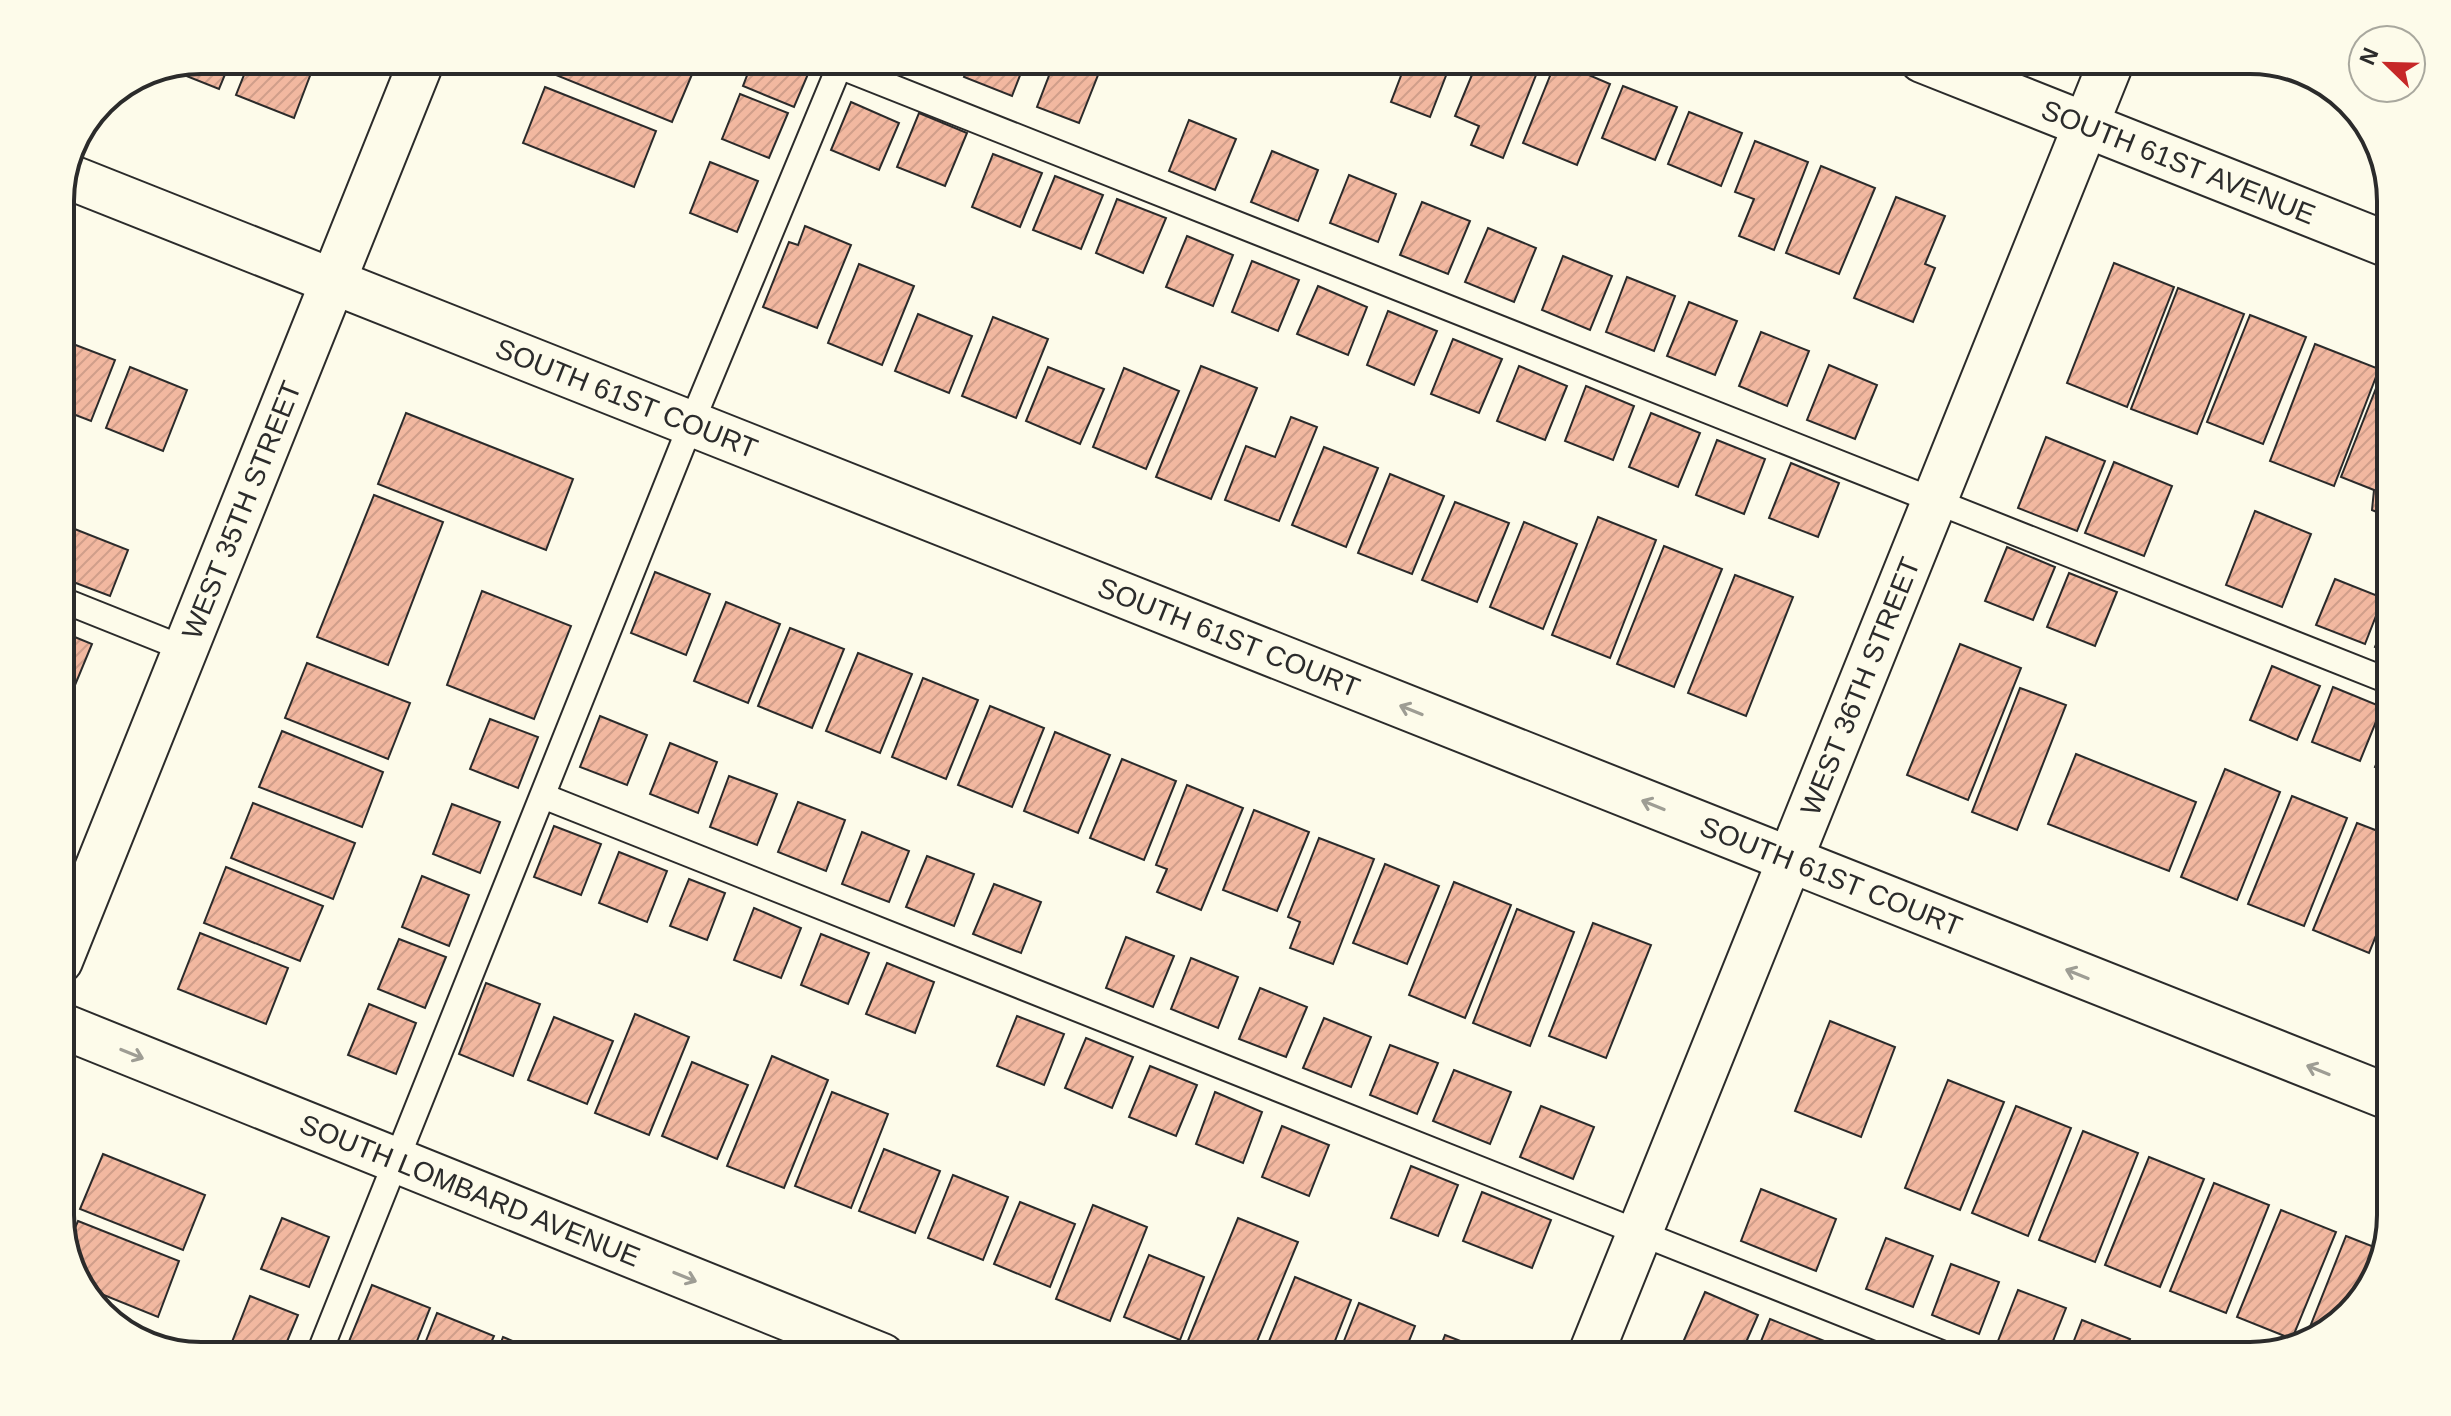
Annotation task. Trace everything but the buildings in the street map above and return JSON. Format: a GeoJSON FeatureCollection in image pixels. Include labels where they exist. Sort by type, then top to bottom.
{"type":"FeatureCollection","features":[{"type":"Feature","properties":{"kind":"street","name":"WEST 35TH STREET"},"geometry":{"type":"LineString","coordinates":[[74,926],[416,74]]}},
{"type":"Feature","properties":{"kind":"street","name":"SOUTH 61ST AVENUE"},"geometry":{"type":"LineString","coordinates":[[1957,74],[2377,240]]}},
{"type":"Feature","properties":{"kind":"street","name":"WEST 36TH STREET"},"geometry":{"type":"LineString","coordinates":[[1596,1342],[2106,74]]}},
{"type":"Feature","properties":{"kind":"street","name":"SOUTH 61ST COURT"},"geometry":{"type":"LineString","coordinates":[[76,180],[2377,1092]]}},
{"type":"Feature","properties":{"kind":"street","name":"SOUTH LOMBARD AVENUE"},"geometry":{"type":"LineString","coordinates":[[74,1031],[847,1342]]}},
{"type":"Feature","properties":{"kind":"lane"},"geometry":{"type":"LineString","coordinates":[[324,1342],[691,424],[835,74]]}},
{"type":"Feature","properties":{"kind":"lane"},"geometry":{"type":"LineString","coordinates":[[868,74],[2377,676]]}},
{"type":"Feature","properties":{"kind":"lane"},"geometry":{"type":"LineString","coordinates":[[74,605],[185,649]]}},
{"type":"Feature","properties":{"kind":"lane"},"geometry":{"type":"LineString","coordinates":[[543,796],[1914,1342]]}}]}
